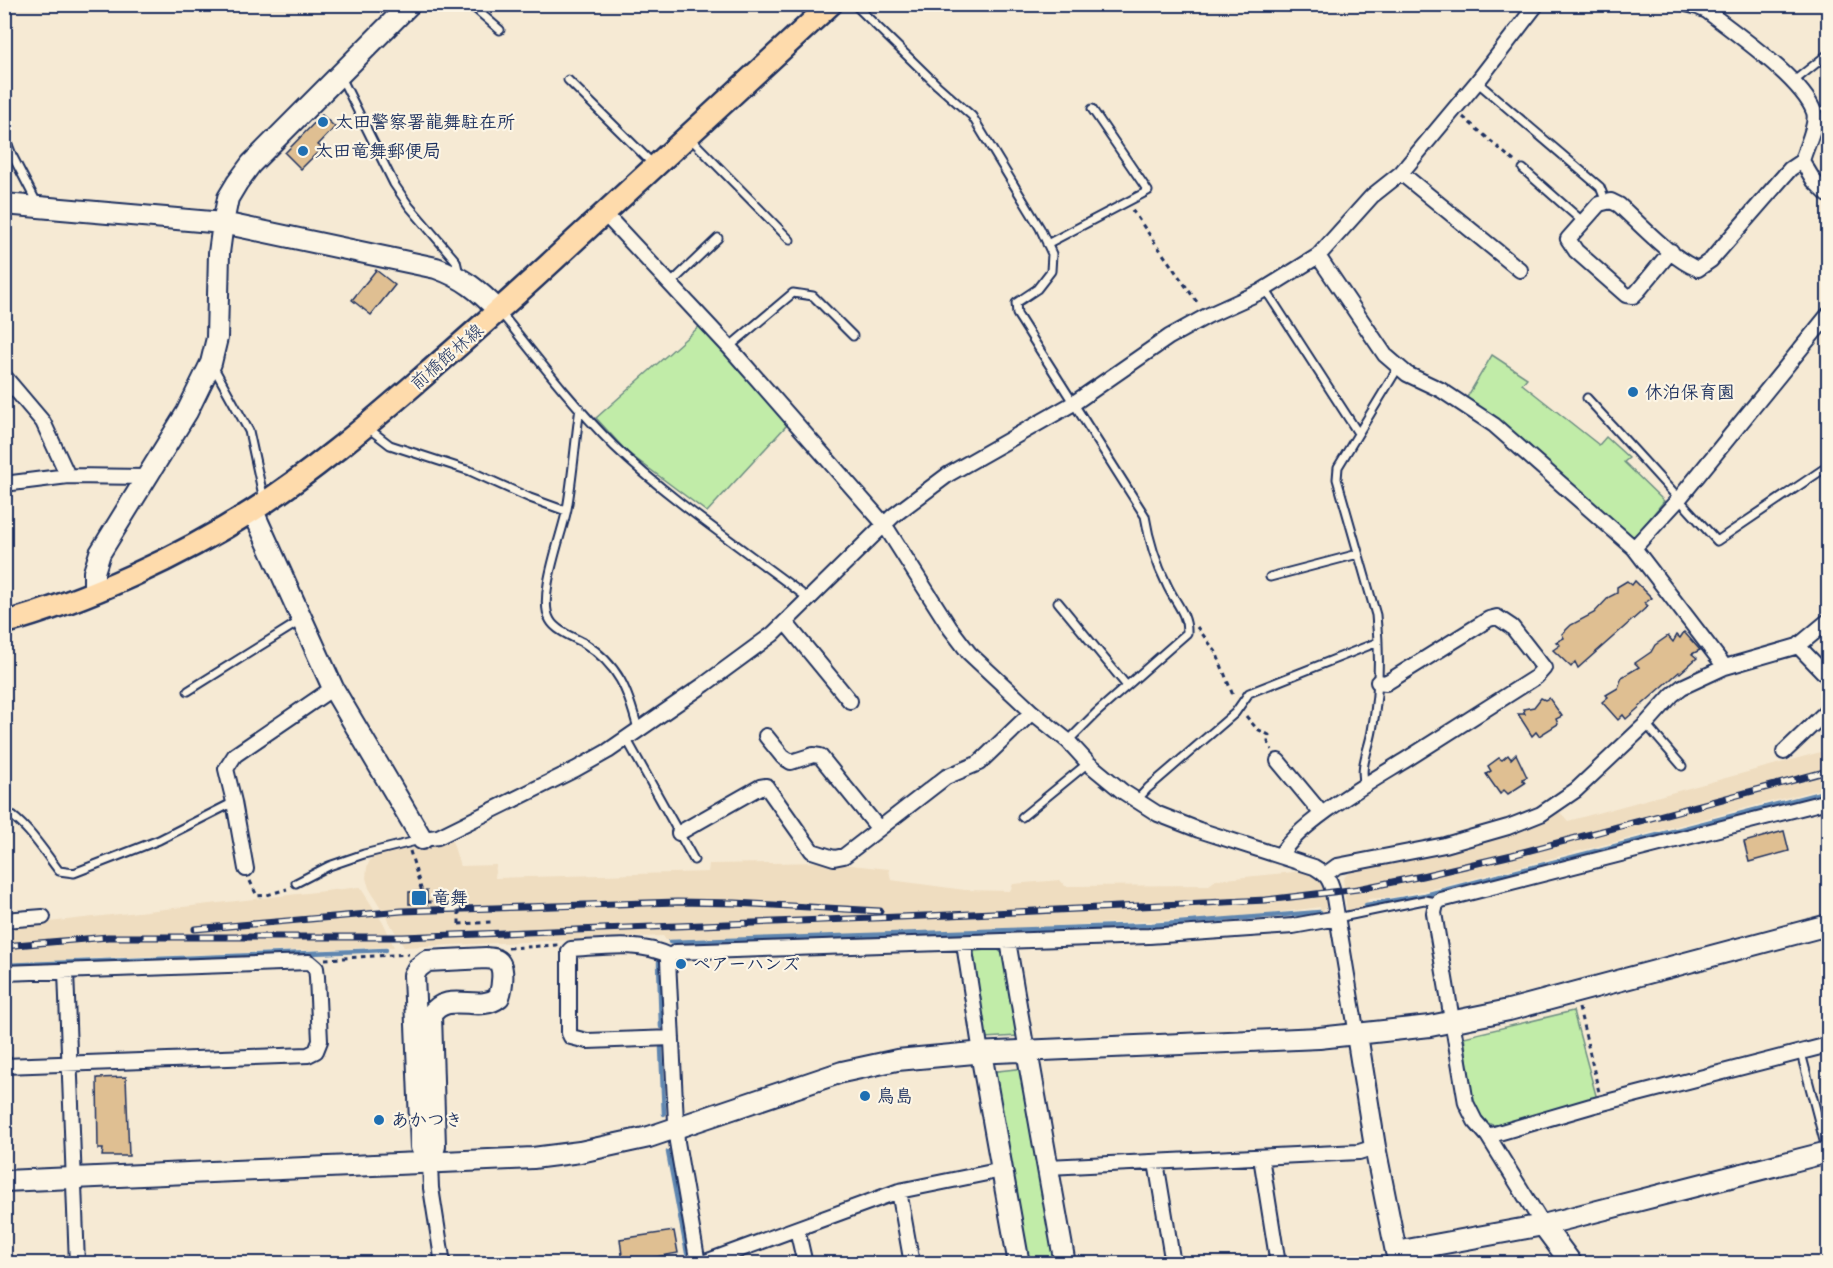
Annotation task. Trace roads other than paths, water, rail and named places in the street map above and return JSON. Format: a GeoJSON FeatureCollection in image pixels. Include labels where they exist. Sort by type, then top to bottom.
{"type":"FeatureCollection","features":[{"type":"Feature","properties":{"kind":"main road","name":"前橋館林線"},"geometry":{"type":"LineString","coordinates":[[4,623],[94,591],[152,566],[197,543],[259,506],[366,426],[499,311],[831,4]]}},
{"type":"Feature","properties":{"kind":"street"},"geometry":{"type":"LineString","coordinates":[[94,591],[94,572],[100,553],[187,412],[211,363],[217,338],[219,253],[228,198],[251,164],[410,4]]}},
{"type":"Feature","properties":{"kind":"street"},"geometry":{"type":"LineString","coordinates":[[259,506],[302,620],[333,688],[415,842],[438,837],[565,775],[608,751],[773,634],[884,524],[949,474],[1074,403],[1169,338],[1207,316],[1265,289],[1318,256],[1372,196],[1401,173],[1538,4]]}},
{"type":"Feature","properties":{"kind":"street"},"geometry":{"type":"LineString","coordinates":[[1671,251],[1633,296],[1626,295],[1576,251],[1568,239],[1599,204],[1611,201],[1619,205],[1682,260],[1698,269],[1711,260],[1790,169],[1802,161],[1812,132],[1814,113],[1794,81],[1707,11],[1686,4]]}},
{"type":"Feature","properties":{"kind":"street"},"geometry":{"type":"LineString","coordinates":[[1802,161],[1814,181],[1828,195]]}},
{"type":"Feature","properties":{"kind":"street"},"geometry":{"type":"LineString","coordinates":[[1401,173],[1520,270]]}},
{"type":"Feature","properties":{"kind":"street"},"geometry":{"type":"LineString","coordinates":[[4,204],[223,223],[436,268],[459,277],[478,289],[499,311]]}},
{"type":"Feature","properties":{"kind":"street"},"geometry":{"type":"LineString","coordinates":[[604,213],[729,347],[884,524],[950,628],[969,652],[1032,712],[1068,741],[1088,763],[1136,801],[1158,814],[1314,867],[1326,874],[1331,881],[1375,1147],[1397,1258],[1543,1225],[1828,1152]]}},
{"type":"Feature","properties":{"kind":"street"},"geometry":{"type":"LineString","coordinates":[[1318,256],[1385,355],[1407,374],[1441,390],[1494,425],[1634,548],[1725,667]]}},
{"type":"Feature","properties":{"kind":"street"},"geometry":{"type":"LineString","coordinates":[[1634,548],[1678,500],[1828,315]]}},
{"type":"Feature","properties":{"kind":"street"},"geometry":{"type":"LineString","coordinates":[[4,376],[43,422],[68,476]]}},
{"type":"Feature","properties":{"kind":"street"},"geometry":{"type":"LineString","coordinates":[[4,484],[68,476],[147,477]]}},
{"type":"Feature","properties":{"kind":"street"},"geometry":{"type":"LineString","coordinates":[[1280,856],[1292,841],[1322,814],[1536,677],[1545,668],[1512,627],[1497,617],[1489,619],[1386,683],[1378,682]]}},
{"type":"Feature","properties":{"kind":"street"},"geometry":{"type":"LineString","coordinates":[[1326,874],[1337,866],[1445,845],[1508,827],[1541,814],[1576,790],[1646,724],[1677,691],[1725,667],[1798,646],[1828,621]]}},
{"type":"Feature","properties":{"kind":"street"},"geometry":{"type":"LineString","coordinates":[[785,622],[850,701]]}},
{"type":"Feature","properties":{"kind":"street"},"geometry":{"type":"LineString","coordinates":[[1798,646],[1828,678]]}},
{"type":"Feature","properties":{"kind":"street"},"geometry":{"type":"LineString","coordinates":[[246,869],[226,769],[235,755],[333,688]]}},
{"type":"Feature","properties":{"kind":"street"},"geometry":{"type":"LineString","coordinates":[[1784,752],[1828,710]]}},
{"type":"Feature","properties":{"kind":"street"},"geometry":{"type":"LineString","coordinates":[[679,833],[766,786],[812,851],[834,858],[844,856],[946,777],[979,763],[1032,712]]}},
{"type":"Feature","properties":{"kind":"street"},"geometry":{"type":"LineString","coordinates":[[766,736],[783,757],[791,762],[813,755],[825,760],[879,829]]}},
{"type":"Feature","properties":{"kind":"street"},"geometry":{"type":"LineString","coordinates":[[1278,761],[1322,814]]}},
{"type":"Feature","properties":{"kind":"street"},"geometry":{"type":"LineString","coordinates":[[1572,1263],[1543,1225],[1488,1136],[1475,1121],[1466,1103],[1434,913],[1436,904],[1441,900],[1828,801]]}},
{"type":"Feature","properties":{"kind":"street"},"geometry":{"type":"LineString","coordinates":[[4,920],[43,917]]}},
{"type":"Feature","properties":{"kind":"street"},"geometry":{"type":"LineString","coordinates":[[1002,1170],[899,1191],[699,1263],[676,1130],[668,960],[670,956],[676,952],[1149,936],[1293,926],[1337,918]]}},
{"type":"Feature","properties":{"kind":"street"},"geometry":{"type":"LineString","coordinates":[[4,1181],[430,1163],[557,1155],[624,1143],[676,1130],[782,1091],[842,1072],[897,1060],[981,1053],[1357,1035],[1453,1022],[1531,1005],[1828,925]]}},
{"type":"Feature","properties":{"kind":"street"},"geometry":{"type":"LineString","coordinates":[[1008,941],[1065,1263]]}},
{"type":"Feature","properties":{"kind":"street"},"geometry":{"type":"LineString","coordinates":[[964,944],[1019,1263]]}},
{"type":"Feature","properties":{"kind":"street"},"geometry":{"type":"LineString","coordinates":[[670,956],[659,950],[631,945],[568,951],[569,1033],[571,1037],[587,1041],[672,1038]]}},
{"type":"Feature","properties":{"kind":"street"},"geometry":{"type":"LineString","coordinates":[[430,1163],[422,1147],[414,975],[418,968],[427,961],[486,958],[497,960],[501,965],[502,976],[499,997],[487,1003],[456,1002],[441,1005],[431,1015],[435,1146],[430,1163],[431,1188],[443,1263]]}},
{"type":"Feature","properties":{"kind":"street"},"geometry":{"type":"LineString","coordinates":[[4,973],[309,962],[316,968],[320,1041],[316,1051],[308,1054],[4,1066]]}},
{"type":"Feature","properties":{"kind":"street"},"geometry":{"type":"LineString","coordinates":[[66,971],[77,1263]]}},
{"type":"Feature","properties":{"kind":"street"},"geometry":{"type":"LineString","coordinates":[[1488,1136],[1605,1102],[1828,1046]]}},
{"type":"Feature","properties":{"kind":"street"},"geometry":{"type":"LineString","coordinates":[[1048,1167],[1359,1152],[1375,1147]]}},
{"type":"Feature","properties":{"kind":"street"},"geometry":{"type":"LineString","coordinates":[[1261,1157],[1278,1263]]}},
{"type":"Feature","properties":{"kind":"street"},"geometry":{"type":"LineString","coordinates":[[1156,1162],[1173,1263]]}},
{"type":"Feature","properties":{"kind":"street"},"geometry":{"type":"LineString","coordinates":[[899,1191],[912,1263]]}},
{"type":"Feature","properties":{"kind":"street"},"geometry":{"type":"LineString","coordinates":[[797,1229],[805,1263]]}},
{"type":"Feature","properties":{"kind":"lane"},"geometry":{"type":"LineString","coordinates":[[470,4],[500,30]]}},
{"type":"Feature","properties":{"kind":"lane"},"geometry":{"type":"LineString","coordinates":[[855,4],[937,85],[972,116],[1040,228],[1052,254],[1051,271],[1037,289],[1016,303],[1017,314],[1145,516],[1155,556],[1167,587],[1188,623],[1187,633],[1096,713],[1068,741]]}},
{"type":"Feature","properties":{"kind":"lane"},"geometry":{"type":"LineString","coordinates":[[1794,81],[1828,54]]}},
{"type":"Feature","properties":{"kind":"lane"},"geometry":{"type":"LineString","coordinates":[[339,74],[394,184],[409,206],[456,261],[459,277]]}},
{"type":"Feature","properties":{"kind":"lane"},"geometry":{"type":"LineString","coordinates":[[568,80],[655,166]]}},
{"type":"Feature","properties":{"kind":"lane"},"geometry":{"type":"LineString","coordinates":[[1477,82],[1600,187],[1606,202]]}},
{"type":"Feature","properties":{"kind":"lane"},"geometry":{"type":"LineString","coordinates":[[1047,244],[1148,190],[1092,109]]}},
{"type":"Feature","properties":{"kind":"lane"},"geometry":{"type":"LineString","coordinates":[[4,134],[12,155],[39,207]]}},
{"type":"Feature","properties":{"kind":"lane"},"geometry":{"type":"LineString","coordinates":[[688,136],[790,240]]}},
{"type":"Feature","properties":{"kind":"lane"},"geometry":{"type":"LineString","coordinates":[[1523,169],[1582,221]]}},
{"type":"Feature","properties":{"kind":"lane"},"geometry":{"type":"LineString","coordinates":[[670,284],[718,238]]}},
{"type":"Feature","properties":{"kind":"lane"},"geometry":{"type":"LineString","coordinates":[[1265,289],[1358,433]]}},
{"type":"Feature","properties":{"kind":"lane"},"geometry":{"type":"LineString","coordinates":[[729,347],[792,293],[813,296],[853,336]]}},
{"type":"Feature","properties":{"kind":"lane"},"geometry":{"type":"LineString","coordinates":[[499,311],[615,446],[672,495],[809,598]]}},
{"type":"Feature","properties":{"kind":"lane"},"geometry":{"type":"LineString","coordinates":[[211,363],[249,431],[259,506]]}},
{"type":"Feature","properties":{"kind":"lane"},"geometry":{"type":"LineString","coordinates":[[1365,785],[1363,766],[1372,731],[1378,682],[1376,615],[1337,479],[1338,467],[1398,368]]}},
{"type":"Feature","properties":{"kind":"lane"},"geometry":{"type":"LineString","coordinates":[[1587,398],[1717,541],[1828,466]]}},
{"type":"Feature","properties":{"kind":"lane"},"geometry":{"type":"LineString","coordinates":[[580,408],[566,511],[549,581],[545,608],[555,627],[599,652],[622,679],[638,729]]}},
{"type":"Feature","properties":{"kind":"lane"},"geometry":{"type":"LineString","coordinates":[[366,426],[390,446],[470,471],[521,495],[566,511]]}},
{"type":"Feature","properties":{"kind":"lane"},"geometry":{"type":"LineString","coordinates":[[1270,577],[1358,554]]}},
{"type":"Feature","properties":{"kind":"lane"},"geometry":{"type":"LineString","coordinates":[[1058,602],[1126,686]]}},
{"type":"Feature","properties":{"kind":"lane"},"geometry":{"type":"LineString","coordinates":[[188,692],[302,620]]}},
{"type":"Feature","properties":{"kind":"lane"},"geometry":{"type":"LineString","coordinates":[[1136,801],[1235,713],[1249,693],[1378,642]]}},
{"type":"Feature","properties":{"kind":"lane"},"geometry":{"type":"LineString","coordinates":[[1646,724],[1682,766]]}},
{"type":"Feature","properties":{"kind":"lane"},"geometry":{"type":"LineString","coordinates":[[626,738],[694,860]]}},
{"type":"Feature","properties":{"kind":"lane"},"geometry":{"type":"LineString","coordinates":[[1022,817],[1088,763]]}},
{"type":"Feature","properties":{"kind":"lane"},"geometry":{"type":"LineString","coordinates":[[4,810],[15,816],[59,871],[74,873],[159,840],[234,802]]}},
{"type":"Feature","properties":{"kind":"lane"},"geometry":{"type":"LineString","coordinates":[[296,883],[338,863],[364,854],[415,842]]}},
{"type":"Feature","properties":{"kind":"lane"},"geometry":{"type":"LineString","coordinates":[[1337,918],[1424,900],[1436,904]]}},
{"type":"Feature","properties":{"kind":"lane"},"geometry":{"type":"LineString","coordinates":[[1801,1053],[1828,1152]]}},
{"type":"Feature","properties":{"kind":"waterway"},"geometry":{"type":"LineString","coordinates":[[1366,905],[1425,895],[1828,791]]}},
{"type":"Feature","properties":{"kind":"waterway"},"geometry":{"type":"LineString","coordinates":[[670,942],[1152,925],[1320,912]]}},
{"type":"Feature","properties":{"kind":"waterway"},"geometry":{"type":"LineString","coordinates":[[4,965],[386,950]]}},
{"type":"Feature","properties":{"kind":"waterway"},"geometry":{"type":"LineString","coordinates":[[659,962],[661,1027]]}},
{"type":"Feature","properties":{"kind":"waterway"},"geometry":{"type":"LineString","coordinates":[[661,1048],[664,1114]]}},
{"type":"Feature","properties":{"kind":"waterway"},"geometry":{"type":"LineString","coordinates":[[668,1152],[687,1253]]}},
{"type":"Feature","properties":{"kind":"railway"},"geometry":{"type":"LineString","coordinates":[[4,946],[108,937],[403,937],[1266,900],[1358,889],[1422,876],[1512,855],[1828,771]]}},
{"type":"Feature","properties":{"kind":"railway"},"geometry":{"type":"LineString","coordinates":[[195,929],[402,911],[677,902],[880,911]]}},
{"type":"Feature","properties":{"kind":"place","name":"太田警察署龍舞駐在所"},"geometry":{"type":"Point","coordinates":[323,122]}},
{"type":"Feature","properties":{"kind":"place","name":"太田竜舞郵便局"},"geometry":{"type":"Point","coordinates":[303,151]}},
{"type":"Feature","properties":{"kind":"place","name":"休泊保育園"},"geometry":{"type":"Point","coordinates":[1633,392]}},
{"type":"Feature","properties":{"kind":"place","name":"竜舞"},"geometry":{"type":"Point","coordinates":[419,898]}},
{"type":"Feature","properties":{"kind":"place","name":"ペアーハンズ"},"geometry":{"type":"Point","coordinates":[681,964]}},
{"type":"Feature","properties":{"kind":"place","name":"鳥島"},"geometry":{"type":"Point","coordinates":[865,1096]}},
{"type":"Feature","properties":{"kind":"place","name":"あかつき"},"geometry":{"type":"Point","coordinates":[379,1120]}}]}
